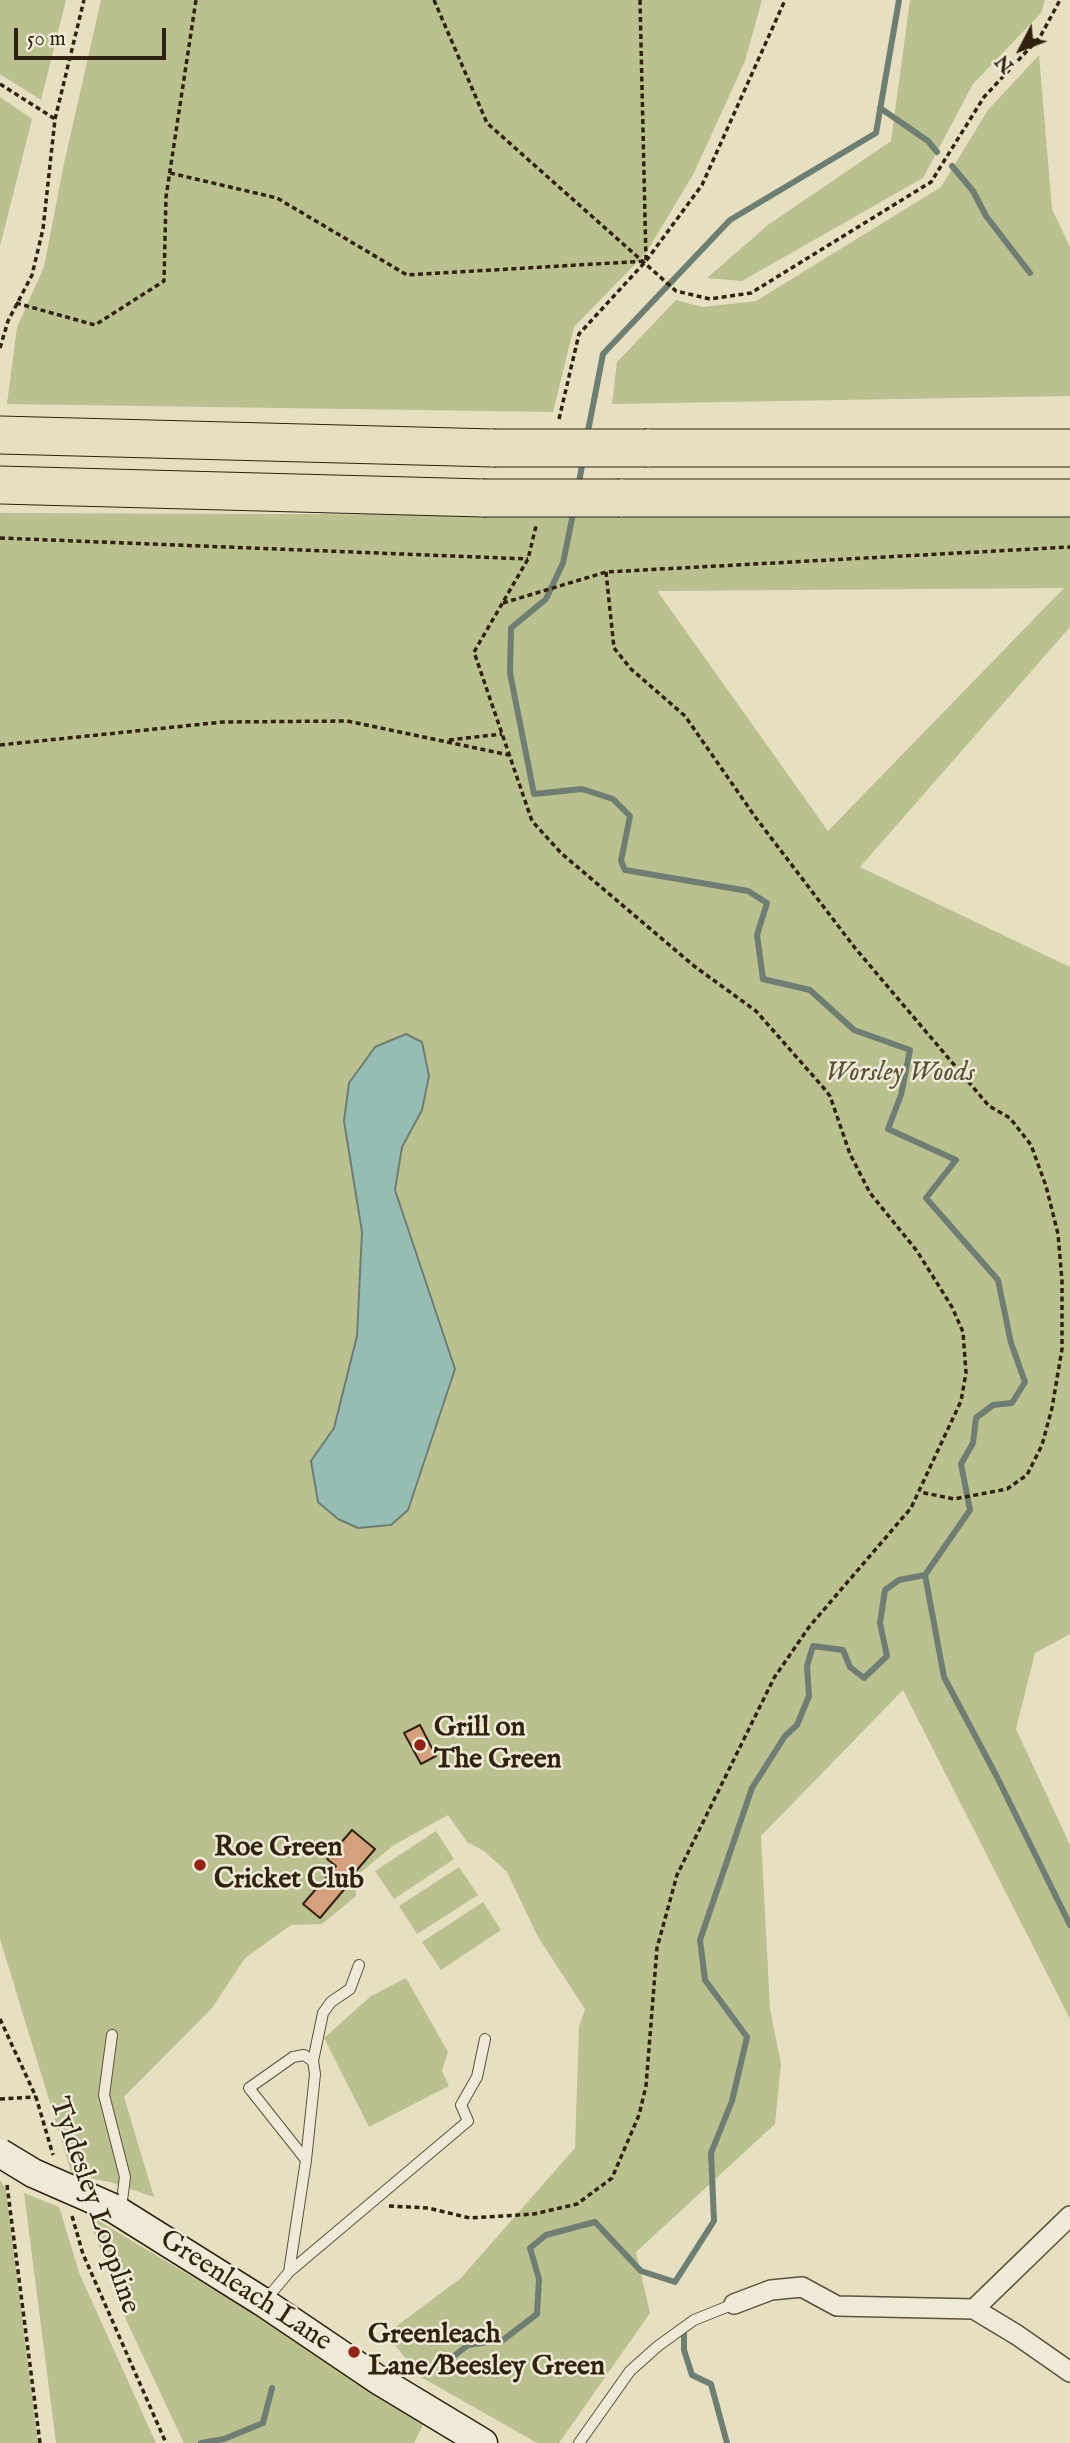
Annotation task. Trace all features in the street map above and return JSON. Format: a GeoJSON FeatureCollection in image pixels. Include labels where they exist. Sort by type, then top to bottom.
{"type":"FeatureCollection","features":[{"type":"Feature","properties":{"kind":"highway"},"geometry":{"type":"LineString","coordinates":[[3,435],[493,448],[1067,448]]}},
{"type":"Feature","properties":{"kind":"highway"},"geometry":{"type":"LineString","coordinates":[[0,485],[483,498],[1070,498]]}},
{"type":"Feature","properties":{"kind":"street","name":"Greenleach Lane"},"geometry":{"type":"LineString","coordinates":[[3,2165],[33,2173],[117,2210],[263,2302],[377,2379],[483,2443]]}},
{"type":"Feature","properties":{"kind":"street"},"geometry":{"type":"LineString","coordinates":[[974,2309],[1070,2216]]}},
{"type":"Feature","properties":{"kind":"street"},"geometry":{"type":"LineString","coordinates":[[734,2304],[771,2290],[803,2287],[837,2306],[974,2309],[1070,2372]]}},
{"type":"Feature","properties":{"kind":"lane"},"geometry":{"type":"LineString","coordinates":[[289,2272],[306,2160],[313,2061],[323,2013],[331,2002],[345,1994],[359,1965]]}},
{"type":"Feature","properties":{"kind":"lane"},"geometry":{"type":"LineString","coordinates":[[113,2035],[104,2095],[125,2177],[117,2210]]}},
{"type":"Feature","properties":{"kind":"lane"},"geometry":{"type":"LineString","coordinates":[[263,2302],[289,2272],[468,2121],[461,2105],[477,2077],[485,2039]]}},
{"type":"Feature","properties":{"kind":"lane"},"geometry":{"type":"LineString","coordinates":[[306,2160],[249,2088],[293,2057],[304,2055],[313,2061]]}},
{"type":"Feature","properties":{"kind":"lane"},"geometry":{"type":"LineString","coordinates":[[579,2443],[630,2371],[657,2346],[694,2320],[734,2304]]}},
{"type":"Feature","properties":{"kind":"path"},"geometry":{"type":"LineString","coordinates":[[0,348],[16,303],[33,275],[43,229],[55,119],[84,0]]}},
{"type":"Feature","properties":{"kind":"path"},"geometry":{"type":"LineString","coordinates":[[16,303],[95,325],[164,281],[170,173],[196,0]]}},
{"type":"Feature","properties":{"kind":"path"},"geometry":{"type":"LineString","coordinates":[[434,0],[487,123],[646,261],[676,291],[710,299],[751,293],[931,182],[984,97],[1041,37],[1060,0]]}},
{"type":"Feature","properties":{"kind":"path"},"geometry":{"type":"LineString","coordinates":[[640,0],[646,261]]}},
{"type":"Feature","properties":{"kind":"path"},"geometry":{"type":"LineString","coordinates":[[557,426],[579,334],[646,261],[693,199],[714,164],[785,0]]}},
{"type":"Feature","properties":{"kind":"path"},"geometry":{"type":"LineString","coordinates":[[0,85],[55,119]]}},
{"type":"Feature","properties":{"kind":"path"},"geometry":{"type":"LineString","coordinates":[[170,173],[277,198],[407,275],[646,261]]}},
{"type":"Feature","properties":{"kind":"path"},"geometry":{"type":"LineString","coordinates":[[368,2205],[428,2208],[470,2218],[534,2214],[577,2204],[612,2178],[639,2115],[646,2086],[657,1948],[677,1875],[774,1678],[809,1627],[893,1532],[920,1492],[961,1401],[966,1373],[962,1332],[942,1287],[870,1193],[849,1154],[830,1096],[756,1011],[694,966],[542,834],[532,821],[474,652],[528,559],[535,532]]}},
{"type":"Feature","properties":{"kind":"path"},"geometry":{"type":"LineString","coordinates":[[0,538],[528,559]]}},
{"type":"Feature","properties":{"kind":"path"},"geometry":{"type":"LineString","coordinates":[[503,603],[607,572],[1070,547]]}},
{"type":"Feature","properties":{"kind":"path"},"geometry":{"type":"LineString","coordinates":[[607,572],[614,648],[631,670],[685,716],[756,818],[863,958],[989,1106],[1010,1118],[1031,1145],[1046,1186],[1058,1234],[1062,1281],[1062,1349],[1047,1429],[1034,1464],[1017,1484],[994,1493],[968,1498],[942,1498],[920,1492]]}},
{"type":"Feature","properties":{"kind":"path"},"geometry":{"type":"LineString","coordinates":[[0,745],[223,722],[347,721],[509,755]]}},
{"type":"Feature","properties":{"kind":"path"},"geometry":{"type":"LineString","coordinates":[[442,741],[502,734]]}},
{"type":"Feature","properties":{"kind":"path","name":"Tyldesley Loopline"},"geometry":{"type":"LineString","coordinates":[[0,2019],[36,2097],[55,2162]]}},
{"type":"Feature","properties":{"kind":"path"},"geometry":{"type":"LineString","coordinates":[[0,2099],[36,2097]]}},
{"type":"Feature","properties":{"kind":"path"},"geometry":{"type":"LineString","coordinates":[[3,2165],[40,2443]]}},
{"type":"Feature","properties":{"kind":"path","name":"Tyldesley Loopline"},"geometry":{"type":"LineString","coordinates":[[71,2215],[83,2254],[166,2443]]}},
{"type":"Feature","properties":{"kind":"green space"},"geometry":{"type":"Polygon","coordinates":[[[0,0],[66,0],[41,100],[0,74],[0,0]]]}},
{"type":"Feature","properties":{"kind":"green space"},"geometry":{"type":"Polygon","coordinates":[[[101,0],[762,0],[745,61],[694,173],[646,253],[574,327],[553,412],[7,404],[17,327],[44,267],[101,0]]]}},
{"type":"Feature","properties":{"kind":"green space"},"geometry":{"type":"Polygon","coordinates":[[[910,0],[1045,0],[1041,13],[973,84],[923,178],[742,281],[707,278],[768,225],[891,141],[910,0]]]}},
{"type":"Feature","properties":{"kind":"green space"},"geometry":{"type":"Polygon","coordinates":[[[1039,55],[1052,209],[1070,247],[1070,396],[612,404],[617,362],[676,300],[702,307],[756,301],[941,187],[988,110],[1039,55]]]}},
{"type":"Feature","properties":{"kind":"green space"},"geometry":{"type":"Polygon","coordinates":[[[0,97],[32,119],[0,246],[0,97]]]}},
{"type":"Feature","properties":{"kind":"green space","name":"Worsley Woods"},"geometry":{"type":"Polygon","coordinates":[[[0,513],[1070,517],[1070,627],[860,867],[1070,967],[1070,1634],[1035,1653],[1016,1729],[1070,1845],[1070,2019],[903,1690],[761,1836],[770,2009],[781,2064],[775,2124],[636,2252],[650,2313],[559,2443],[537,2443],[421,2377],[386,2334],[461,2278],[575,2148],[579,2027],[585,2009],[538,1937],[507,1872],[484,1851],[467,1842],[448,1815],[394,1845],[355,1877],[356,1896],[322,1924],[291,1925],[245,1958],[212,2008],[124,2097],[154,2197],[110,2182],[72,2175],[0,1939],[0,513]],[[1064,588],[658,592],[828,831],[1064,588]]]}},
{"type":"Feature","properties":{"kind":"green space"},"geometry":{"type":"Polygon","coordinates":[[[436,1831],[454,1859],[394,1899],[375,1871],[436,1831]]]}},
{"type":"Feature","properties":{"kind":"green space"},"geometry":{"type":"Polygon","coordinates":[[[459,1867],[478,1895],[417,1934],[399,1906],[459,1867]]]}},
{"type":"Feature","properties":{"kind":"green space"},"geometry":{"type":"Polygon","coordinates":[[[483,1902],[501,1930],[441,1970],[422,1942],[483,1902]]]}},
{"type":"Feature","properties":{"kind":"green space"},"geometry":{"type":"Polygon","coordinates":[[[406,1978],[448,2052],[442,2071],[449,2086],[369,2127],[324,2038],[371,1996],[406,1978]]]}},
{"type":"Feature","properties":{"kind":"green space"},"geometry":{"type":"Polygon","coordinates":[[[0,2180],[6,2190],[38,2443],[0,2443],[0,2180]]]}},
{"type":"Feature","properties":{"kind":"green space"},"geometry":{"type":"Polygon","coordinates":[[[24,2193],[59,2207],[80,2275],[156,2443],[56,2443],[24,2193]]]}},
{"type":"Feature","properties":{"kind":"green space"},"geometry":{"type":"Polygon","coordinates":[[[87,2214],[427,2417],[414,2443],[184,2443],[127,2322],[87,2214]]]}},
{"type":"Feature","properties":{"kind":"water"},"geometry":{"type":"Polygon","coordinates":[[[406,1034],[422,1042],[429,1076],[422,1110],[402,1147],[395,1190],[455,1369],[408,1510],[391,1525],[358,1528],[338,1519],[318,1502],[311,1461],[334,1428],[357,1336],[362,1232],[344,1121],[349,1083],[375,1047],[406,1034]]]}},
{"type":"Feature","properties":{"kind":"building","name":"Grill on The Green"},"geometry":{"type":"Polygon","coordinates":[[[420,1725],[436,1756],[421,1764],[404,1733],[420,1725]]]}},
{"type":"Feature","properties":{"kind":"building"},"geometry":{"type":"Polygon","coordinates":[[[352,1830],[375,1849],[350,1878],[342,1872],[338,1878],[347,1886],[320,1918],[303,1904],[336,1866],[327,1859],[352,1830]]]}},
{"type":"Feature","properties":{"kind":"waterway"},"geometry":{"type":"LineString","coordinates":[[587,436],[603,354],[730,220],[876,133],[899,0]]}},
{"type":"Feature","properties":{"kind":"waterway"},"geometry":{"type":"LineString","coordinates":[[880,108],[928,141],[937,152]]}},
{"type":"Feature","properties":{"kind":"waterway"},"geometry":{"type":"LineString","coordinates":[[952,166],[973,191],[986,216],[1030,273]]}},
{"type":"Feature","properties":{"kind":"waterway"},"geometry":{"type":"LineString","coordinates":[[578,488],[583,460]]}},
{"type":"Feature","properties":{"kind":"waterway"},"geometry":{"type":"LineString","coordinates":[[444,2364],[468,2345],[503,2340],[537,2314],[539,2279],[530,2248],[546,2235],[595,2222],[641,2271],[675,2282],[714,2221],[711,2153],[732,2101],[747,2037],[705,1980],[700,1940],[752,1788],[785,1736],[797,1725],[809,1696],[807,1666],[813,1646],[843,1650],[850,1667],[864,1678],[887,1656],[880,1623],[885,1590],[899,1580],[925,1575],[970,1510],[961,1464],[973,1443],[976,1418],[993,1405],[1012,1403],[1025,1382],[1011,1343],[998,1280],[926,1198],[956,1160],[888,1129],[901,1095],[910,1050],[854,1030],[810,990],[763,979],[757,935],[767,903],[748,891],[625,870],[621,861],[630,816],[613,799],[582,789],[534,794],[510,673],[511,628],[546,599],[563,563],[574,509]]}},
{"type":"Feature","properties":{"kind":"waterway"},"geometry":{"type":"LineString","coordinates":[[925,1575],[944,1677],[1070,1925]]}},
{"type":"Feature","properties":{"kind":"waterway"},"geometry":{"type":"LineString","coordinates":[[684,2333],[684,2350],[692,2375],[711,2384],[727,2443]]}},
{"type":"Feature","properties":{"kind":"waterway"},"geometry":{"type":"LineString","coordinates":[[201,2443],[224,2439],[263,2423],[272,2388]]}},
{"type":"Feature","properties":{"kind":"place","name":"Grill on The Green"},"geometry":{"type":"Point","coordinates":[420,1745]}},
{"type":"Feature","properties":{"kind":"place","name":"Roe Green Cricket Club"},"geometry":{"type":"Point","coordinates":[200,1865]}},
{"type":"Feature","properties":{"kind":"place","name":"Greenleach Lane/Beesley Green"},"geometry":{"type":"Point","coordinates":[354,2352]}}]}
